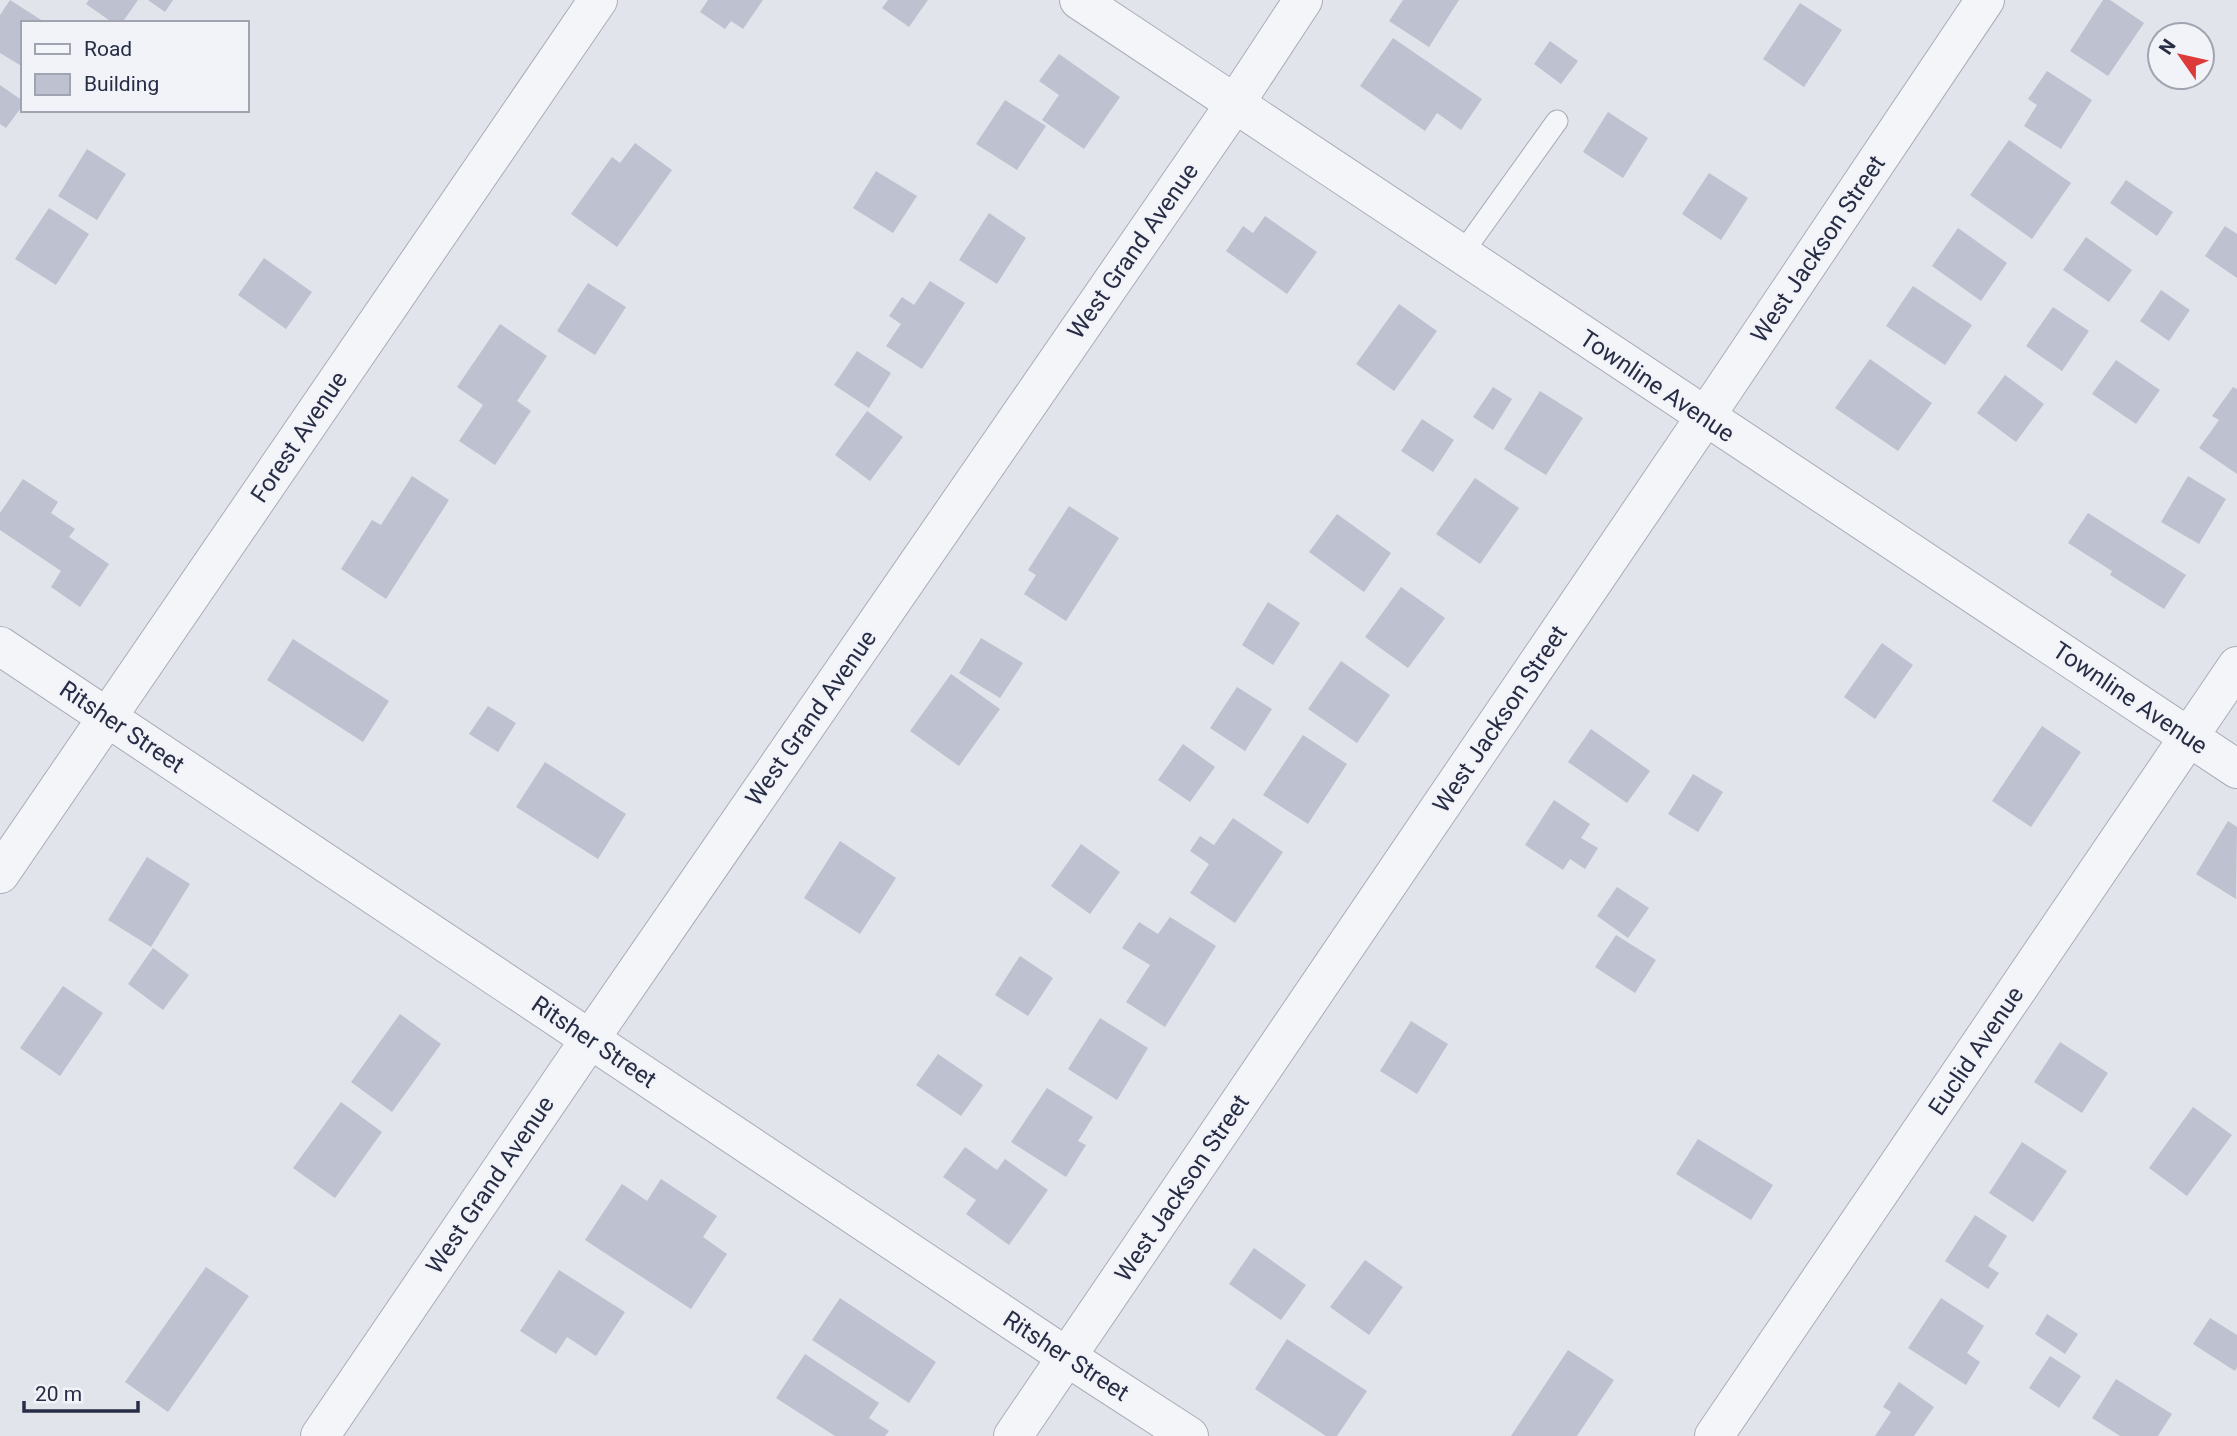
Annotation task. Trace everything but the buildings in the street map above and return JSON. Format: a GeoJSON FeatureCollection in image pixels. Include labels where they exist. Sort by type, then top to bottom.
{"type":"FeatureCollection","features":[{"type":"Feature","properties":{"kind":"street","name":"Forest Avenue"},"geometry":{"type":"LineString","coordinates":[[0,874],[598,0]]}},
{"type":"Feature","properties":{"kind":"street","name":"Townline Avenue"},"geometry":{"type":"LineString","coordinates":[[1079,0],[2237,769]]}},
{"type":"Feature","properties":{"kind":"street","name":"West Grand Avenue"},"geometry":{"type":"LineString","coordinates":[[320,1436],[590,1039],[1234,105],[1303,0]]}},
{"type":"Feature","properties":{"kind":"street","name":"West Jackson Street"},"geometry":{"type":"LineString","coordinates":[[1013,1436],[1985,0]]}},
{"type":"Feature","properties":{"kind":"street","name":"Ritsher Street"},"geometry":{"type":"LineString","coordinates":[[0,646],[1189,1436]]}},
{"type":"Feature","properties":{"kind":"street","name":"Euclid Avenue"},"geometry":{"type":"LineString","coordinates":[[1714,1436],[2237,666]]}},
{"type":"Feature","properties":{"kind":"lane"},"geometry":{"type":"LineString","coordinates":[[1461,255],[1557,121]]}}]}
